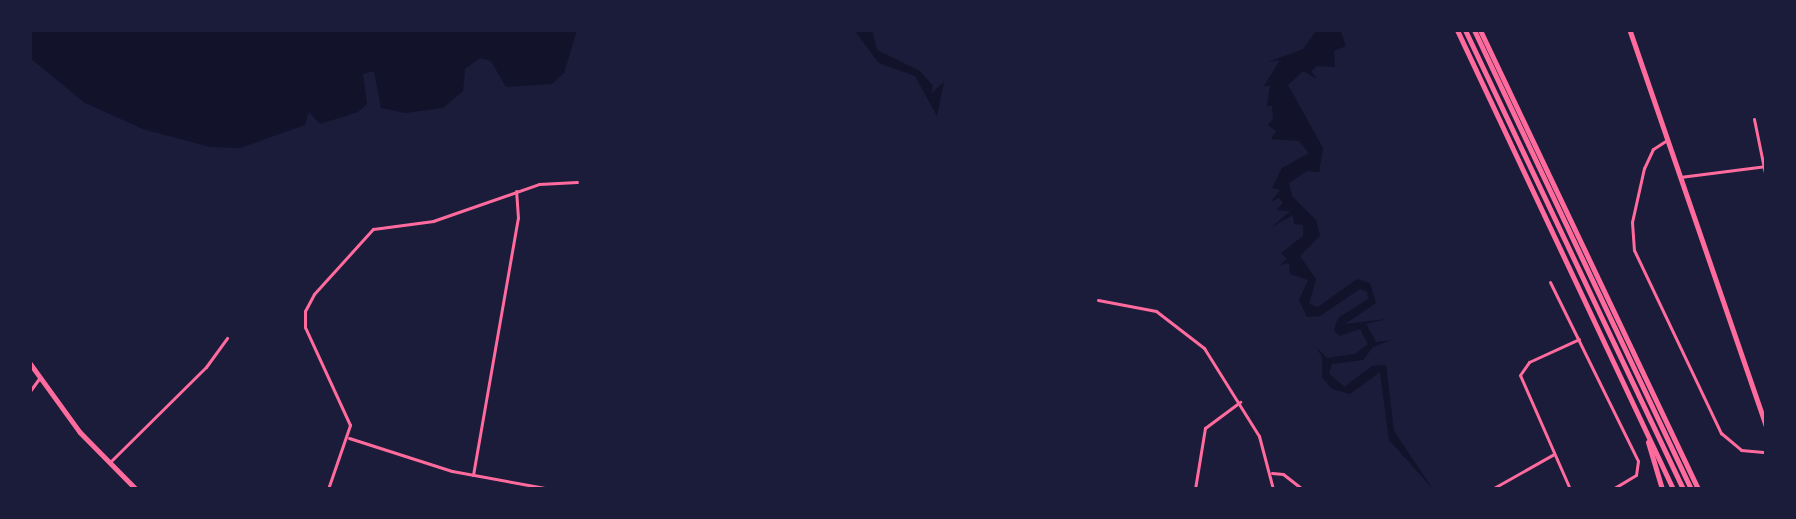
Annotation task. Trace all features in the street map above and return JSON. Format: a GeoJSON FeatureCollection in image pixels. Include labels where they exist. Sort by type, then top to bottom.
{"type":"FeatureCollection","features":[{"type":"Feature","properties":{"kind":"highway"},"geometry":{"type":"LineString","coordinates":[[1457,30],[1673,489]]}},
{"type":"Feature","properties":{"kind":"highway"},"geometry":{"type":"LineString","coordinates":[[1465,30],[1683,489]]}},
{"type":"Feature","properties":{"kind":"highway"},"geometry":{"type":"LineString","coordinates":[[1474,30],[1691,489]]}},
{"type":"Feature","properties":{"kind":"highway"},"geometry":{"type":"LineString","coordinates":[[1480,30],[1698,489]]}},
{"type":"Feature","properties":{"kind":"highway"},"geometry":{"type":"LineString","coordinates":[[1646,432],[1662,489]]}},
{"type":"Feature","properties":{"kind":"main road"},"geometry":{"type":"LineString","coordinates":[[1630,30],[1766,426]]}},
{"type":"Feature","properties":{"kind":"main road"},"geometry":{"type":"LineString","coordinates":[[30,363],[108,463],[136,489]]}},
{"type":"Feature","properties":{"kind":"street"},"geometry":{"type":"LineString","coordinates":[[1754,119],[1766,178]]}},
{"type":"Feature","properties":{"kind":"street"},"geometry":{"type":"LineString","coordinates":[[1668,140],[1646,160],[1632,222],[1634,250],[1721,433],[1741,450],[1766,452]]}},
{"type":"Feature","properties":{"kind":"street"},"geometry":{"type":"LineString","coordinates":[[1680,177],[1764,167]]}},
{"type":"Feature","properties":{"kind":"street"},"geometry":{"type":"LineString","coordinates":[[328,489],[349,438],[345,405],[304,327],[311,298],[374,229],[433,221],[516,191],[551,182],[577,182]]}},
{"type":"Feature","properties":{"kind":"street"},"geometry":{"type":"LineString","coordinates":[[473,475],[518,218],[516,191]]}},
{"type":"Feature","properties":{"kind":"street"},"geometry":{"type":"LineString","coordinates":[[1550,282],[1638,461],[1636,475],[1613,489]]}},
{"type":"Feature","properties":{"kind":"street"},"geometry":{"type":"LineString","coordinates":[[1098,300],[1141,305],[1178,323],[1210,355],[1240,401],[1272,473],[1273,489]]}},
{"type":"Feature","properties":{"kind":"street"},"geometry":{"type":"LineString","coordinates":[[108,463],[206,367],[227,338]]}},
{"type":"Feature","properties":{"kind":"street"},"geometry":{"type":"LineString","coordinates":[[1570,489],[1521,375],[1529,362],[1579,339]]}},
{"type":"Feature","properties":{"kind":"street"},"geometry":{"type":"LineString","coordinates":[[30,391],[40,377]]}},
{"type":"Feature","properties":{"kind":"street"},"geometry":{"type":"LineString","coordinates":[[1196,489],[1205,428],[1240,401]]}},
{"type":"Feature","properties":{"kind":"street"},"geometry":{"type":"LineString","coordinates":[[349,438],[473,475],[550,489]]}},
{"type":"Feature","properties":{"kind":"street"},"geometry":{"type":"LineString","coordinates":[[1492,489],[1554,454]]}},
{"type":"Feature","properties":{"kind":"street"},"geometry":{"type":"LineString","coordinates":[[1272,473],[1283,474],[1302,489]]}},
{"type":"Feature","properties":{"kind":"shaded area"},"geometry":{"type":"Polygon","coordinates":[[[30,30],[577,30],[564,73],[552,84],[506,87],[491,61],[480,58],[465,69],[463,91],[443,108],[405,113],[381,108],[374,71],[363,74],[367,104],[358,112],[320,124],[309,112],[305,125],[240,148],[210,147],[143,129],[85,103],[30,58],[30,30]]]}},
{"type":"Feature","properties":{"kind":"shaded area"},"geometry":{"type":"Polygon","coordinates":[[[854,30],[872,30],[877,50],[920,71],[933,86],[931,94],[944,82],[937,116],[915,76],[879,63],[854,30]]]}},
{"type":"Feature","properties":{"kind":"shaded area"},"geometry":{"type":"Polygon","coordinates":[[[1317,30],[1340,30],[1346,46],[1334,51],[1335,67],[1317,66],[1311,71],[1317,79],[1303,71],[1288,85],[1323,148],[1319,172],[1307,171],[1289,183],[1292,196],[1316,220],[1320,236],[1300,256],[1316,279],[1309,304],[1318,307],[1357,279],[1370,283],[1376,303],[1345,324],[1387,319],[1366,324],[1376,342],[1391,340],[1373,347],[1363,360],[1332,364],[1329,373],[1344,387],[1372,366],[1386,365],[1394,431],[1433,489],[1389,440],[1380,372],[1350,394],[1332,389],[1322,377],[1322,357],[1316,347],[1327,358],[1355,354],[1368,344],[1360,329],[1339,336],[1334,330],[1338,318],[1368,299],[1367,292],[1360,289],[1320,316],[1307,317],[1299,300],[1308,280],[1290,274],[1289,263],[1280,265],[1287,259],[1281,253],[1303,236],[1303,225],[1294,224],[1293,215],[1272,227],[1290,211],[1276,210],[1283,203],[1279,198],[1271,202],[1280,190],[1272,188],[1282,168],[1309,153],[1299,141],[1271,139],[1276,131],[1268,125],[1273,119],[1272,106],[1267,106],[1270,86],[1264,86],[1280,60],[1268,62],[1303,49],[1317,30]]]}}]}
